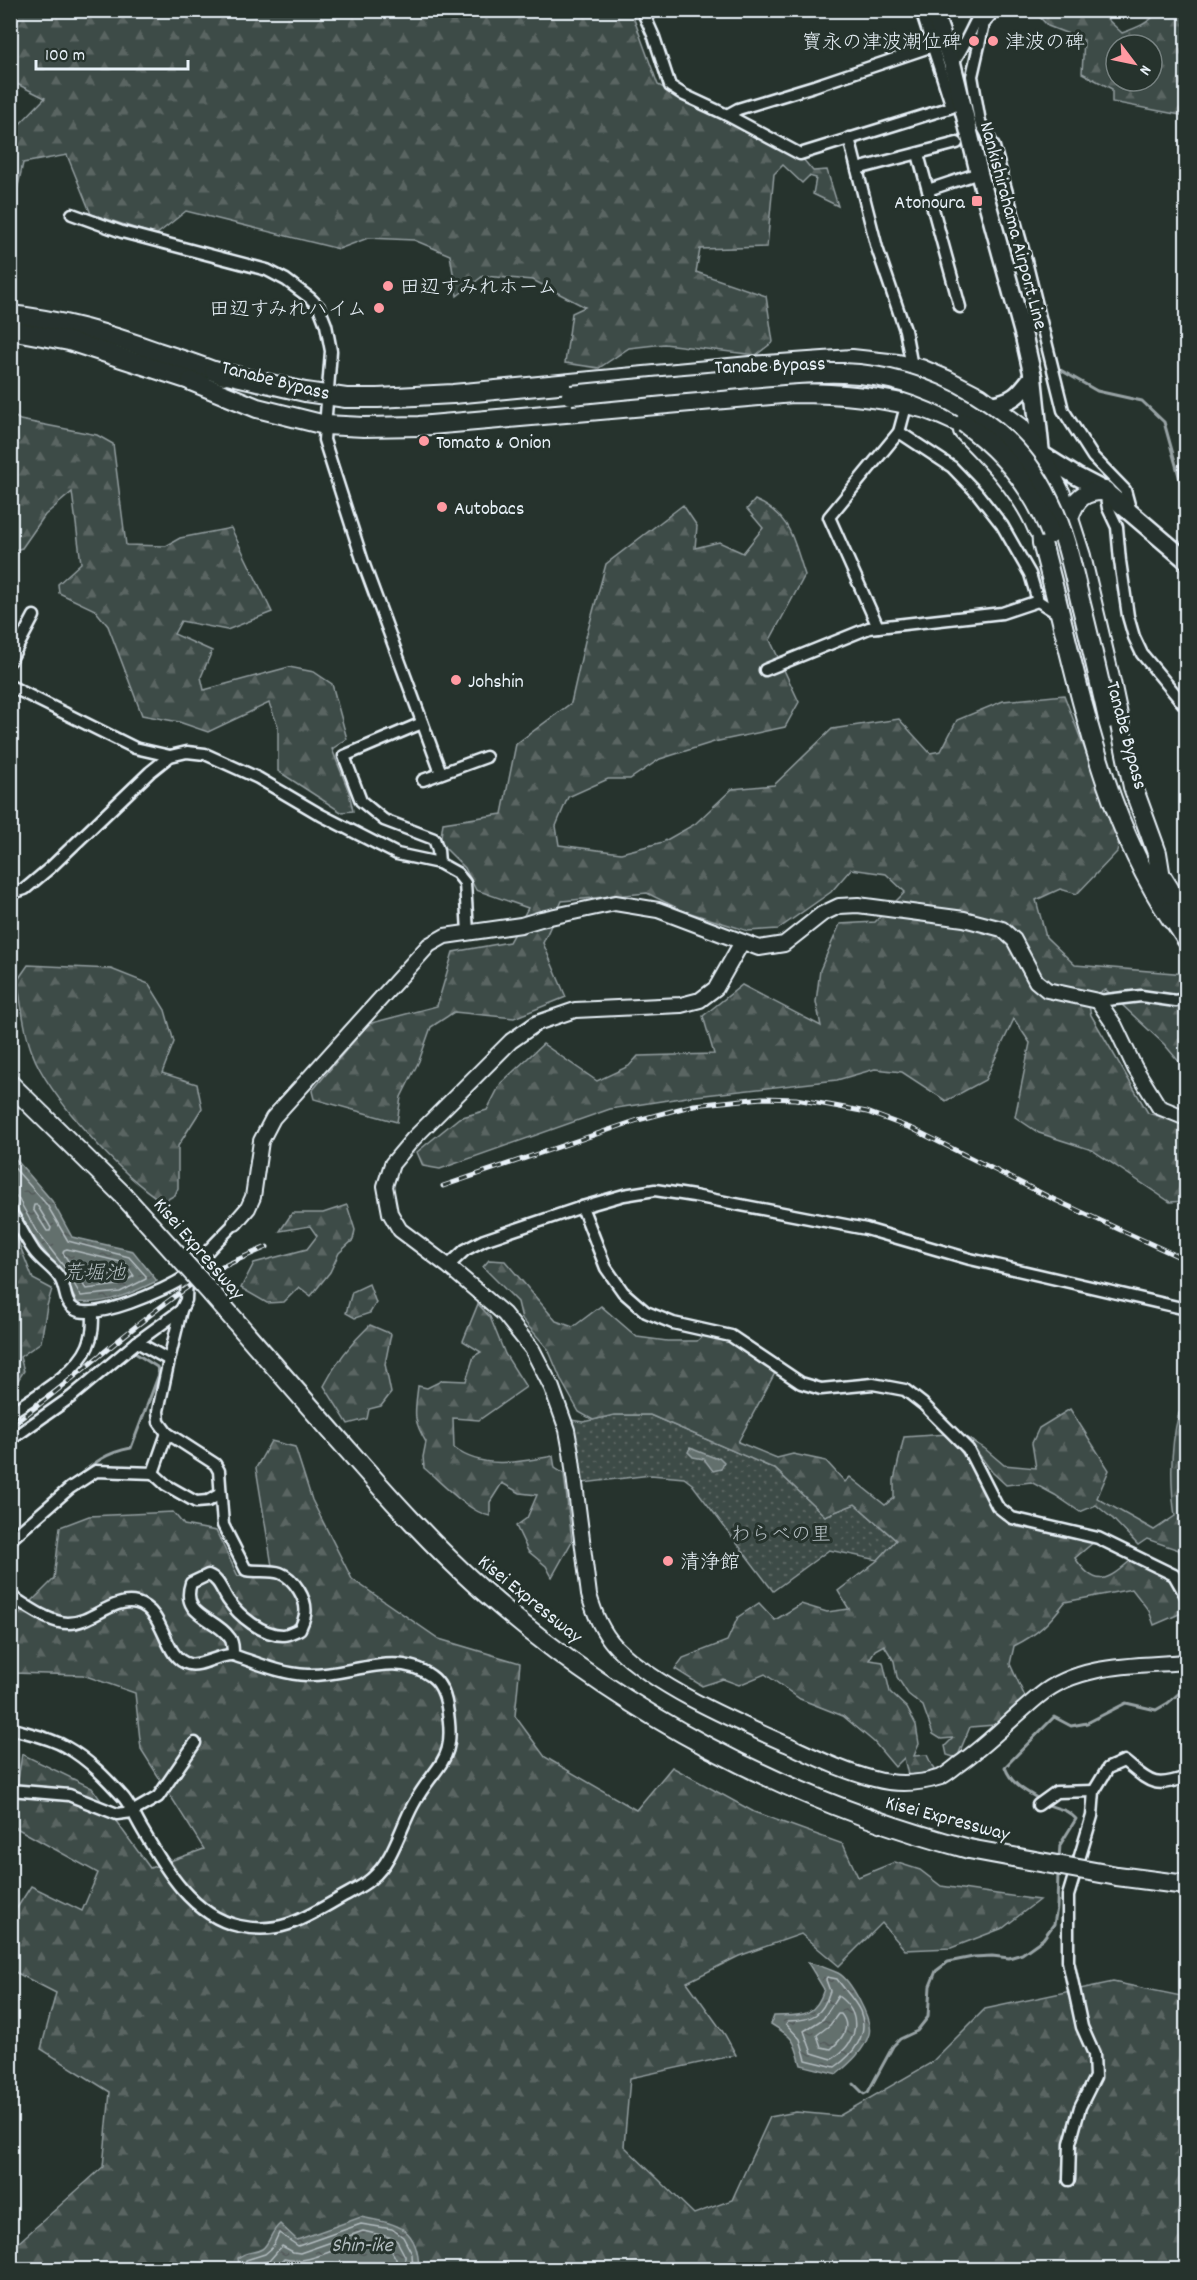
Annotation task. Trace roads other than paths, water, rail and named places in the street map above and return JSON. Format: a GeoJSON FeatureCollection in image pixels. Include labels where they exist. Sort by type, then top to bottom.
{"type":"FeatureCollection","features":[{"type":"Feature","properties":{"kind":"highway","name":"Tanabe Bypass"},"geometry":{"type":"LineString","coordinates":[[10,315],[42,318],[80,328],[326,410]]}},
{"type":"Feature","properties":{"kind":"highway","name":"Tanabe Bypass"},"geometry":{"type":"LineString","coordinates":[[10,330],[69,341],[191,381],[256,408],[326,410],[572,398],[804,374],[843,373],[889,378],[912,385],[963,408],[1006,440],[1036,476],[1049,499],[1069,552],[1104,721],[1127,818],[1156,889],[1180,918]]}},
{"type":"Feature","properties":{"kind":"highway"},"geometry":{"type":"LineString","coordinates":[[326,410],[378,398],[453,394],[750,366],[852,359],[914,368],[947,380],[980,397],[1020,427],[1041,454],[1061,494],[1081,556],[1094,608],[1133,787],[1157,853],[1161,878]]}},
{"type":"Feature","properties":{"kind":"highway"},"geometry":{"type":"LineString","coordinates":[[326,410],[364,427],[419,426],[793,393],[838,393],[927,410],[1004,442],[1041,454]]}},
{"type":"Feature","properties":{"kind":"highway"},"geometry":{"type":"LineString","coordinates":[[953,421],[1011,483],[1030,510],[1041,537],[1096,750],[1118,817],[1154,892],[1180,918]]}},
{"type":"Feature","properties":{"kind":"highway"},"geometry":{"type":"LineString","coordinates":[[1041,454],[1041,537]]}},
{"type":"Feature","properties":{"kind":"highway"},"geometry":{"type":"LineString","coordinates":[[1068,518],[1076,500],[1082,495],[1092,490],[1105,491]]}},
{"type":"Feature","properties":{"kind":"highway","name":"Tanabe Bypass"},"geometry":{"type":"LineString","coordinates":[[1104,721],[1141,834],[1180,918],[1186,939]]}},
{"type":"Feature","properties":{"kind":"highway","name":"Kisei Expressway"},"geometry":{"type":"LineString","coordinates":[[10,1084],[122,1194],[376,1482],[434,1544],[496,1602],[564,1655],[676,1729],[741,1765],[850,1813],[969,1849],[1117,1876],[1186,1885]]}},
{"type":"Feature","properties":{"kind":"main road","name":"Nankishirahama Airport Line"},"geometry":{"type":"LineString","coordinates":[[933,10],[952,63],[979,173],[1024,337],[1033,376],[1041,454]]}},
{"type":"Feature","properties":{"kind":"main road"},"geometry":{"type":"LineString","coordinates":[[991,405],[1006,403],[1015,398],[1033,376]]}},
{"type":"Feature","properties":{"kind":"main road"},"geometry":{"type":"LineString","coordinates":[[1041,454],[1105,491],[1186,560]]}},
{"type":"Feature","properties":{"kind":"street"},"geometry":{"type":"LineString","coordinates":[[642,10],[654,36],[670,86],[800,154],[952,107],[921,10]]}},
{"type":"Feature","properties":{"kind":"street"},"geometry":{"type":"LineString","coordinates":[[952,63],[962,51],[970,30],[982,10]]}},
{"type":"Feature","properties":{"kind":"street"},"geometry":{"type":"LineString","coordinates":[[995,10],[984,23],[972,76],[983,135],[994,147],[1020,238],[1063,410],[1093,457],[1125,490],[1131,513]]}},
{"type":"Feature","properties":{"kind":"street"},"geometry":{"type":"LineString","coordinates":[[727,115],[738,109],[933,46]]}},
{"type":"Feature","properties":{"kind":"street"},"geometry":{"type":"LineString","coordinates":[[849,138],[877,248],[905,330],[914,368],[908,406],[899,432],[829,517],[878,627]]}},
{"type":"Feature","properties":{"kind":"street"},"geometry":{"type":"LineString","coordinates":[[857,169],[957,143]]}},
{"type":"Feature","properties":{"kind":"street"},"geometry":{"type":"LineString","coordinates":[[918,154],[960,307]]}},
{"type":"Feature","properties":{"kind":"street"},"geometry":{"type":"LineString","coordinates":[[928,190],[979,173]]}},
{"type":"Feature","properties":{"kind":"street"},"geometry":{"type":"LineString","coordinates":[[72,214],[191,251],[267,270],[286,280],[318,307],[326,325],[332,351],[324,440],[363,562],[441,773]]}},
{"type":"Feature","properties":{"kind":"street"},"geometry":{"type":"LineString","coordinates":[[899,432],[952,467],[977,493],[1002,525],[1030,574],[1038,601],[1060,615]]}},
{"type":"Feature","properties":{"kind":"street"},"geometry":{"type":"LineString","coordinates":[[1186,466],[1186,473]]}},
{"type":"Feature","properties":{"kind":"street"},"geometry":{"type":"LineString","coordinates":[[1105,491],[1108,508],[1117,527],[1127,605],[1134,637],[1142,654],[1186,707]]}},
{"type":"Feature","properties":{"kind":"street"},"geometry":{"type":"LineString","coordinates":[[765,670],[869,628],[1002,613],[1038,601]]}},
{"type":"Feature","properties":{"kind":"street"},"geometry":{"type":"LineString","coordinates":[[10,661],[34,616]]}},
{"type":"Feature","properties":{"kind":"street"},"geometry":{"type":"LineString","coordinates":[[10,686],[135,748],[170,756]]}},
{"type":"Feature","properties":{"kind":"street"},"geometry":{"type":"LineString","coordinates":[[422,723],[345,756],[361,801],[384,820],[434,839],[438,849],[439,863]]}},
{"type":"Feature","properties":{"kind":"street"},"geometry":{"type":"LineString","coordinates":[[10,894],[24,889],[51,867],[150,772],[170,756],[187,752],[205,754],[258,778],[321,815],[397,854],[439,863],[457,873],[465,883],[468,932]]}},
{"type":"Feature","properties":{"kind":"street"},"geometry":{"type":"LineString","coordinates":[[423,780],[486,757]]}},
{"type":"Feature","properties":{"kind":"street"},"geometry":{"type":"LineString","coordinates":[[10,1211],[33,1250],[59,1277],[71,1308],[80,1313],[93,1313],[157,1292],[187,1276],[248,1208],[261,1141],[273,1118],[429,945],[445,936],[521,925],[615,903],[658,910],[759,948],[784,944],[822,914],[839,906],[858,905],[964,919],[1002,929],[1014,940],[1036,981],[1047,990],[1098,1001],[1141,996],[1176,1001],[1186,998]]}},
{"type":"Feature","properties":{"kind":"street"},"geometry":{"type":"LineString","coordinates":[[742,942],[716,988],[700,1000],[681,1005],[575,1010],[537,1023],[511,1041],[413,1139],[392,1164],[385,1186],[390,1213],[400,1230],[448,1266],[504,1314],[532,1349],[552,1388],[567,1430],[589,1595],[596,1619],[615,1646],[642,1668],[679,1692],[737,1722],[831,1764],[874,1779],[907,1784],[942,1776],[979,1750],[1040,1695],[1061,1681],[1104,1668],[1186,1662]]}},
{"type":"Feature","properties":{"kind":"street"},"geometry":{"type":"LineString","coordinates":[[1098,1001],[1115,1026],[1135,1068],[1159,1107],[1186,1118]]}},
{"type":"Feature","properties":{"kind":"street"},"geometry":{"type":"LineString","coordinates":[[448,1266],[465,1250],[484,1240],[582,1207],[624,1195],[655,1190],[866,1229],[970,1259],[1186,1309]]}},
{"type":"Feature","properties":{"kind":"street"},"geometry":{"type":"LineString","coordinates":[[582,1207],[606,1268],[623,1292],[646,1312],[673,1323],[731,1336],[801,1383],[821,1389],[873,1384],[905,1390],[923,1404],[968,1449],[997,1506],[1012,1518],[1098,1538],[1174,1575],[1186,1596]]}},
{"type":"Feature","properties":{"kind":"street"},"geometry":{"type":"LineString","coordinates":[[187,1276],[186,1300],[181,1310],[169,1360],[158,1411],[159,1422],[167,1433],[215,1464],[219,1471],[223,1525],[246,1570],[260,1573],[278,1572],[288,1577],[298,1588],[306,1614],[300,1629],[285,1635],[270,1633],[251,1623],[229,1602],[215,1578],[208,1575],[198,1578],[191,1583],[188,1592],[191,1604],[202,1618],[223,1630],[231,1638],[233,1655]]}},
{"type":"Feature","properties":{"kind":"street"},"geometry":{"type":"LineString","coordinates":[[10,1440],[71,1397],[137,1342],[181,1310]]}},
{"type":"Feature","properties":{"kind":"street"},"geometry":{"type":"LineString","coordinates":[[10,1413],[77,1365],[88,1346],[93,1313]]}},
{"type":"Feature","properties":{"kind":"street"},"geometry":{"type":"LineString","coordinates":[[137,1342],[169,1360]]}},
{"type":"Feature","properties":{"kind":"street"},"geometry":{"type":"LineString","coordinates":[[153,1473],[167,1433]]}},
{"type":"Feature","properties":{"kind":"street"},"geometry":{"type":"LineString","coordinates":[[10,1540],[70,1488],[96,1471],[153,1473],[166,1485],[196,1502],[208,1501],[220,1494]]}},
{"type":"Feature","properties":{"kind":"street"},"geometry":{"type":"LineString","coordinates":[[10,1596],[53,1620],[67,1623],[83,1621],[123,1602],[139,1604],[157,1619],[170,1647],[181,1662],[192,1665],[224,1655],[233,1655],[286,1673],[308,1675],[338,1674],[378,1664],[407,1665],[434,1677],[442,1688],[451,1729],[450,1747],[444,1760],[414,1802],[385,1865],[370,1880],[289,1926],[263,1929],[223,1921],[203,1910],[181,1888],[160,1860],[126,1800],[101,1774],[66,1746],[10,1728]]}},
{"type":"Feature","properties":{"kind":"street"},"geometry":{"type":"LineString","coordinates":[[10,1790],[69,1795],[117,1814],[132,1812],[158,1797],[195,1743]]}},
{"type":"Feature","properties":{"kind":"street"},"geometry":{"type":"LineString","coordinates":[[1069,2181],[1070,2143],[1080,2107],[1095,2078],[1094,2054],[1082,2027],[1068,1961],[1068,1896],[1092,1816],[1094,1791],[1108,1767],[1124,1761],[1148,1780],[1166,1784],[1186,1777]]}},
{"type":"Feature","properties":{"kind":"street"},"geometry":{"type":"LineString","coordinates":[[1038,1805],[1050,1794],[1056,1792],[1094,1791]]}},
{"type":"Feature","properties":{"kind":"water","name":"荒堀池"},"geometry":{"type":"Polygon","coordinates":[[[13,1156],[52,1201],[72,1237],[133,1251],[157,1281],[108,1300],[77,1302],[60,1272],[30,1232],[11,1197],[13,1156]]]}},
{"type":"Feature","properties":{"kind":"water"},"geometry":{"type":"Polygon","coordinates":[[[690,1448],[715,1458],[719,1457],[724,1462],[721,1469],[713,1471],[704,1459],[693,1457],[688,1452],[690,1448]]]}},
{"type":"Feature","properties":{"kind":"water"},"geometry":{"type":"Polygon","coordinates":[[[808,1963],[838,1973],[843,1977],[860,2000],[868,2019],[869,2034],[864,2046],[837,2074],[801,2065],[792,2040],[771,2024],[774,2016],[799,2015],[816,2006],[824,1989],[808,1963]]]}},
{"type":"Feature","properties":{"kind":"water","name":"Shin-ike"},"geometry":{"type":"Polygon","coordinates":[[[361,2217],[395,2225],[410,2235],[418,2255],[419,2269],[236,2269],[239,2266],[238,2258],[262,2249],[280,2224],[297,2240],[361,2217]]]}},
{"type":"Feature","properties":{"kind":"waterway"},"geometry":{"type":"LineString","coordinates":[[1057,368],[1097,391],[1142,401],[1164,422],[1186,501]]}},
{"type":"Feature","properties":{"kind":"waterway"},"geometry":{"type":"LineString","coordinates":[[75,1479],[100,1459],[131,1448],[159,1374],[157,1367],[135,1353]]}},
{"type":"Feature","properties":{"kind":"waterway"},"geometry":{"type":"LineString","coordinates":[[10,1527],[24,1522]]}},
{"type":"Feature","properties":{"kind":"waterway"},"geometry":{"type":"LineString","coordinates":[[1039,1799],[1015,1782],[1005,1767],[1054,1717],[1071,1726],[1087,1723],[1126,1703],[1156,1710],[1186,1687]]}},
{"type":"Feature","properties":{"kind":"waterway"},"geometry":{"type":"LineString","coordinates":[[1045,1803],[1068,1812],[1076,1819],[1060,1845],[1059,1858]]}},
{"type":"Feature","properties":{"kind":"waterway"},"geometry":{"type":"LineString","coordinates":[[854,2084],[864,2094],[868,2092],[893,2046],[900,2039],[917,2031],[928,2017],[930,1986],[936,1971],[948,1962],[973,1957],[1009,1958],[1022,1954],[1043,1939],[1054,1924],[1058,1873]]}},
{"type":"Feature","properties":{"kind":"railway"},"geometry":{"type":"LineString","coordinates":[[443,1186],[638,1120],[694,1105],[762,1098],[796,1099],[867,1112],[913,1129],[1053,1199],[1186,1260]]}},
{"type":"Feature","properties":{"kind":"railway"},"geometry":{"type":"LineString","coordinates":[[10,1426],[185,1289],[215,1271],[267,1247]]}},
{"type":"Feature","properties":{"kind":"place","name":"寶永の津波潮位碑"},"geometry":{"type":"Point","coordinates":[974,41]}},
{"type":"Feature","properties":{"kind":"place","name":"津波の碑"},"geometry":{"type":"Point","coordinates":[993,41]}},
{"type":"Feature","properties":{"kind":"place","name":"Atonoura"},"geometry":{"type":"Point","coordinates":[977,201]}},
{"type":"Feature","properties":{"kind":"place","name":"田辺すみれホーム"},"geometry":{"type":"Point","coordinates":[388,286]}},
{"type":"Feature","properties":{"kind":"place","name":"田辺すみれハイム"},"geometry":{"type":"Point","coordinates":[379,308]}},
{"type":"Feature","properties":{"kind":"place","name":"Tomato & Onion"},"geometry":{"type":"Point","coordinates":[424,441]}},
{"type":"Feature","properties":{"kind":"place","name":"Autobacs"},"geometry":{"type":"Point","coordinates":[442,507]}},
{"type":"Feature","properties":{"kind":"place","name":"Johshin"},"geometry":{"type":"Point","coordinates":[456,680]}},
{"type":"Feature","properties":{"kind":"place","name":"清浄館"},"geometry":{"type":"Point","coordinates":[668,1561]}},
{"type":"Feature","properties":{"kind":"park label","name":"わらべの里"},"geometry":{"type":"Point","coordinates":[781,1533]}}]}
